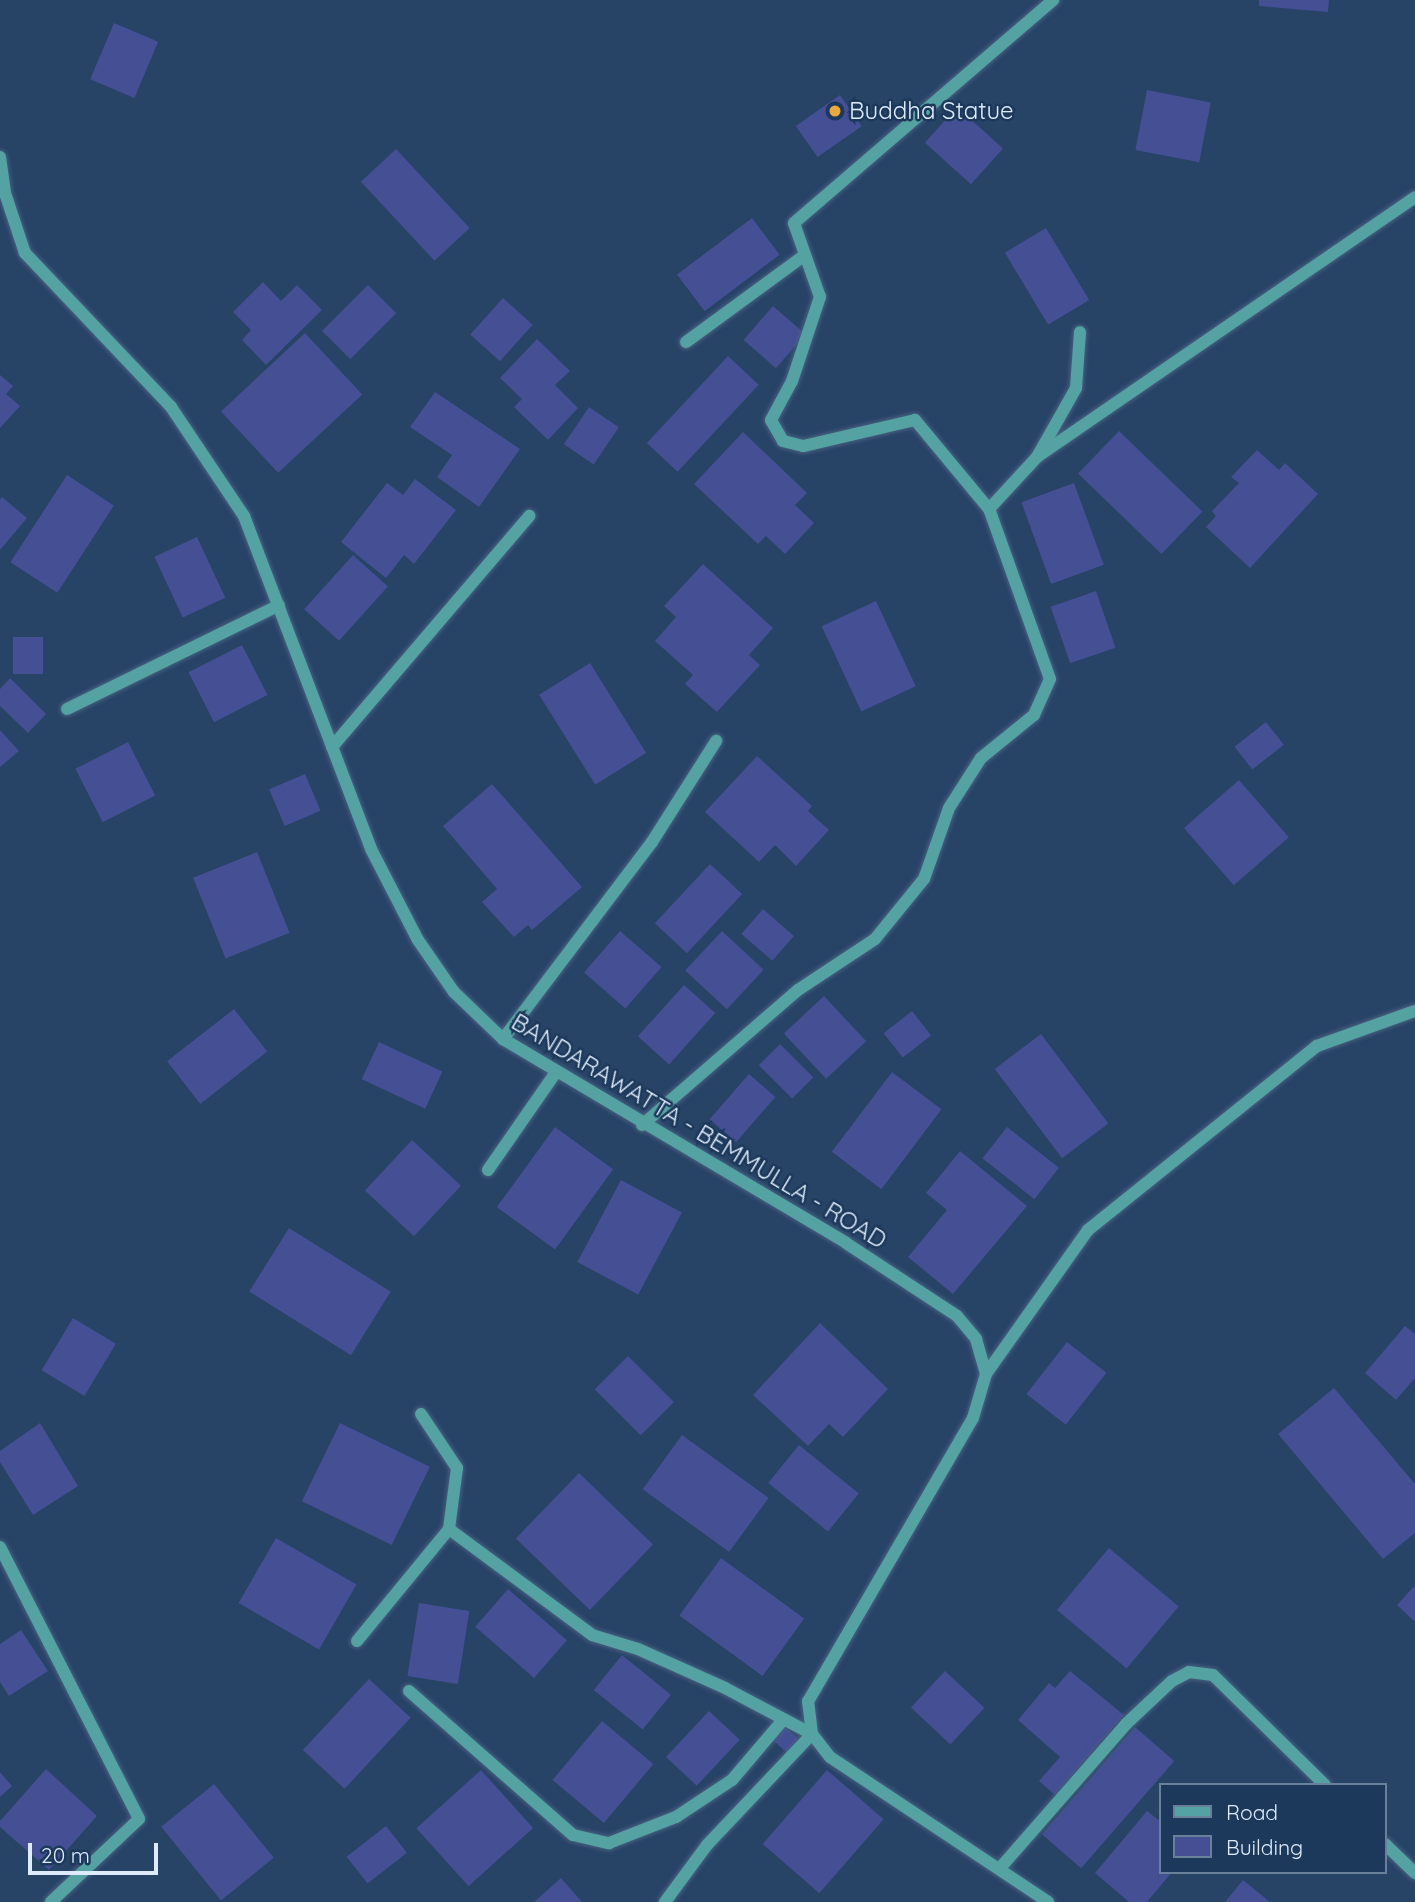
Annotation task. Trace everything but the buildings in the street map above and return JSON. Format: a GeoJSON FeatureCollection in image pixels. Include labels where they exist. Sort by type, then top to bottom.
{"type":"FeatureCollection","features":[{"type":"Feature","properties":{"kind":"street"},"geometry":{"type":"LineString","coordinates":[[642,1125],[798,989],[874,939],[924,878],[949,808],[981,758],[1034,715],[1049,679],[989,509],[915,420],[803,446],[783,441],[771,420],[792,381],[820,297],[794,223],[1053,0]]}},
{"type":"Feature","properties":{"kind":"street","name":"BANDARAWATTA - BEMMULLA - ROAD"},"geometry":{"type":"LineString","coordinates":[[0,157],[3,193],[24,253],[171,407],[212,462],[244,516],[371,849],[418,940],[454,992],[503,1039],[642,1125],[846,1243],[957,1316],[976,1339],[986,1374]]}},
{"type":"Feature","properties":{"kind":"street"},"geometry":{"type":"LineString","coordinates":[[989,509],[1037,457],[1415,197]]}},
{"type":"Feature","properties":{"kind":"street"},"geometry":{"type":"LineString","coordinates":[[686,342],[805,255]]}},
{"type":"Feature","properties":{"kind":"street"},"geometry":{"type":"LineString","coordinates":[[1037,457],[1076,388],[1080,332]]}},
{"type":"Feature","properties":{"kind":"street"},"geometry":{"type":"LineString","coordinates":[[332,747],[529,516]]}},
{"type":"Feature","properties":{"kind":"street"},"geometry":{"type":"LineString","coordinates":[[67,709],[279,604]]}},
{"type":"Feature","properties":{"kind":"street"},"geometry":{"type":"LineString","coordinates":[[503,1039],[652,842],[716,741]]}},
{"type":"Feature","properties":{"kind":"street"},"geometry":{"type":"LineString","coordinates":[[812,1734],[808,1701],[966,1430],[986,1374],[1088,1230],[1317,1046],[1415,1011]]}},
{"type":"Feature","properties":{"kind":"street"},"geometry":{"type":"LineString","coordinates":[[488,1170],[556,1072]]}},
{"type":"Feature","properties":{"kind":"street"},"geometry":{"type":"LineString","coordinates":[[357,1640],[449,1529],[457,1468],[421,1414]]}},
{"type":"Feature","properties":{"kind":"street"},"geometry":{"type":"LineString","coordinates":[[449,1529],[592,1635],[638,1649],[725,1688],[782,1721],[812,1734],[831,1757],[1001,1867],[1048,1902]]}},
{"type":"Feature","properties":{"kind":"street"},"geometry":{"type":"LineString","coordinates":[[0,1547],[139,1819],[51,1902]]}},
{"type":"Feature","properties":{"kind":"street"},"geometry":{"type":"LineString","coordinates":[[1001,1867],[1126,1724],[1172,1681],[1189,1672],[1213,1675],[1323,1783]]}},
{"type":"Feature","properties":{"kind":"street"},"geometry":{"type":"LineString","coordinates":[[409,1691],[573,1836],[609,1843],[676,1817],[732,1780],[782,1721]]}},
{"type":"Feature","properties":{"kind":"street"},"geometry":{"type":"LineString","coordinates":[[665,1902],[707,1846],[812,1734]]}},
{"type":"Feature","properties":{"kind":"street"},"geometry":{"type":"LineString","coordinates":[[1387,1846],[1415,1873]]}},
{"type":"Feature","properties":{"kind":"place","name":"Buddha Statue"},"geometry":{"type":"Point","coordinates":[835,111]}}]}
